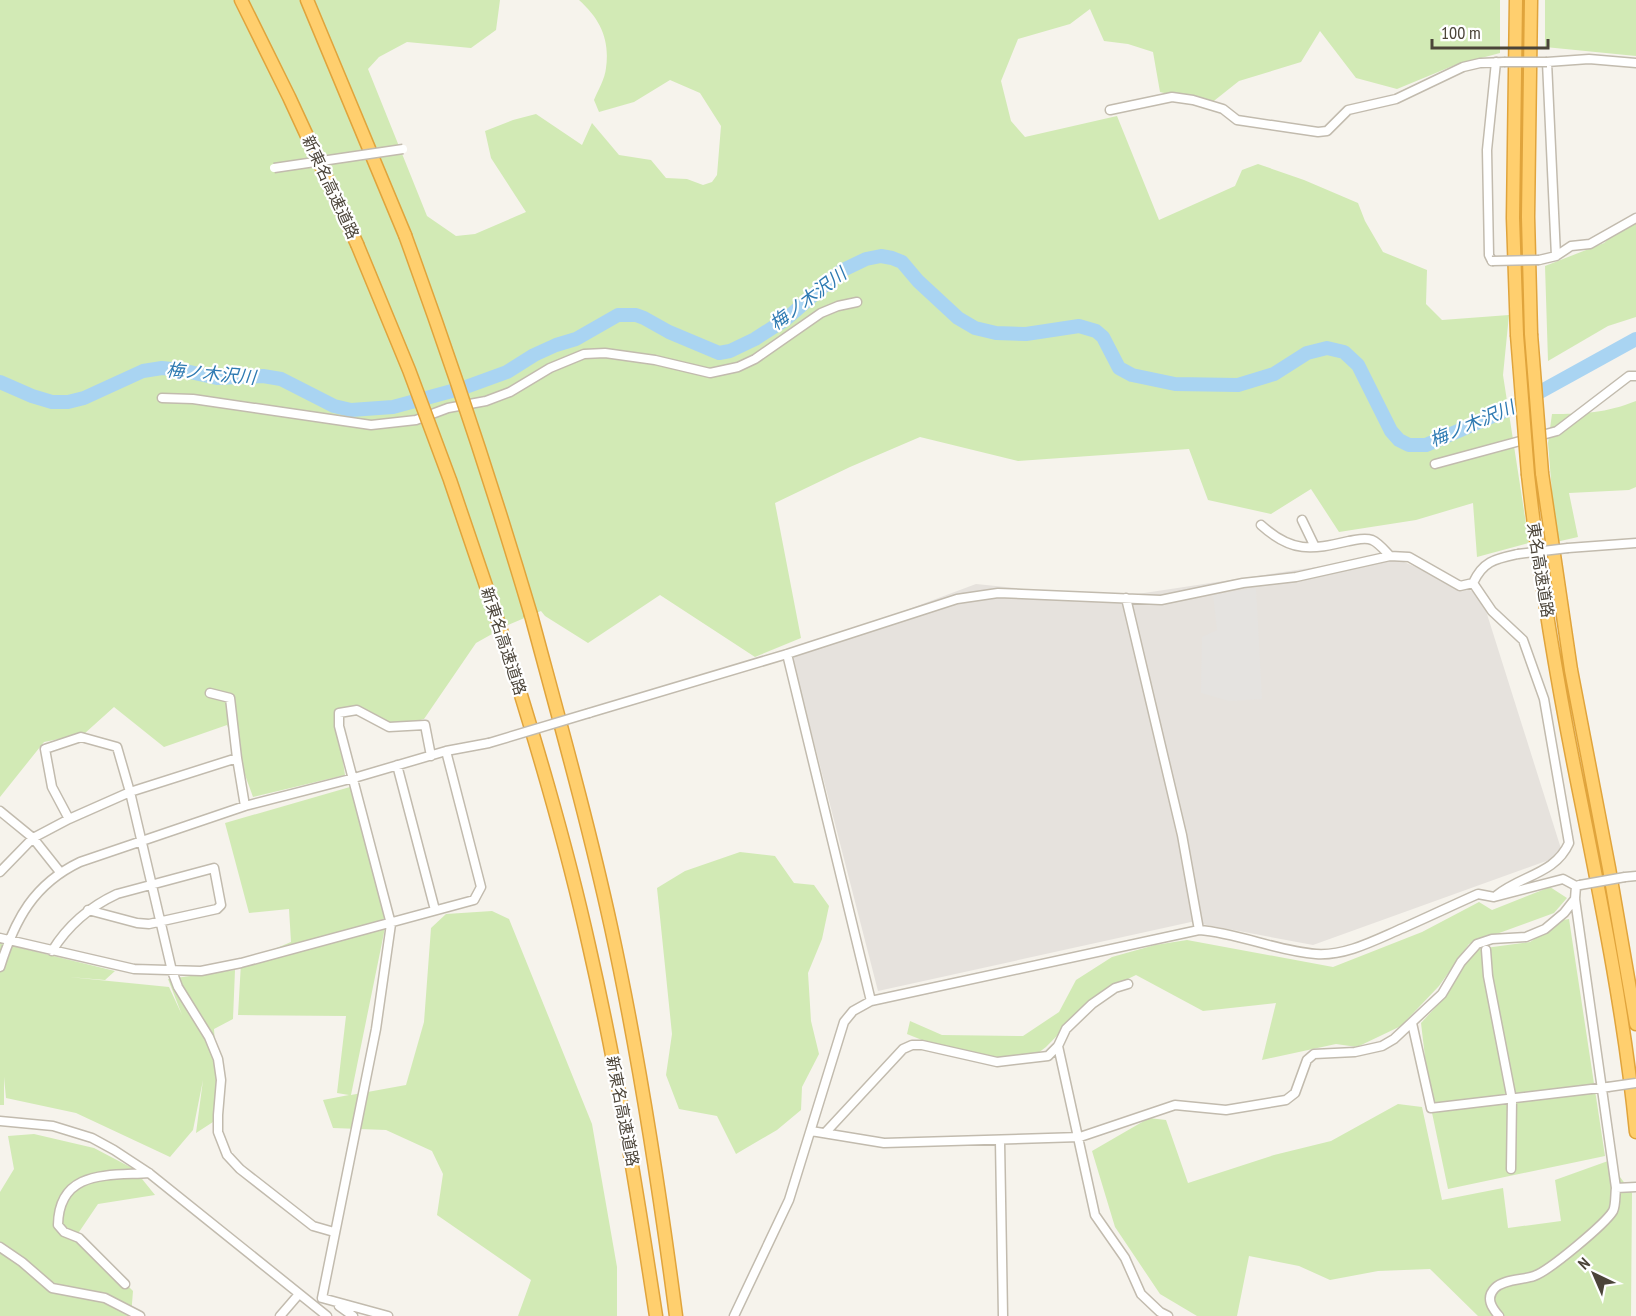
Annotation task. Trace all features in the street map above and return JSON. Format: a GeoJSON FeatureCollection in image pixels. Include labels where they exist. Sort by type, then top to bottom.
{"type":"FeatureCollection","features":[{"type":"Feature","properties":{"kind":"highway","name":"新東名高速道路"},"geometry":{"type":"LineString","coordinates":[[241,0],[357,244],[413,381],[450,480],[500,627],[538,748],[589,946],[634,1171],[656,1316]]}},
{"type":"Feature","properties":{"kind":"highway","name":"新東名高速道路"},"geometry":{"type":"LineString","coordinates":[[307,0],[330,50],[405,235],[450,358],[492,485],[531,615],[585,812],[611,928],[656,1165],[676,1316]]}},
{"type":"Feature","properties":{"kind":"highway","name":"東名高速道路"},"geometry":{"type":"LineString","coordinates":[[1516,0],[1514,230],[1516,335],[1528,475],[1535,539],[1556,668],[1616,985],[1636,1132]]}},
{"type":"Feature","properties":{"kind":"highway","name":"東名高速道路"},"geometry":{"type":"LineString","coordinates":[[1531,0],[1528,217],[1531,334],[1542,473],[1571,670],[1636,1024]]}},
{"type":"Feature","properties":{"kind":"street"},"geometry":{"type":"LineString","coordinates":[[1110,110],[1172,97],[1193,100],[1223,109],[1237,120],[1318,132],[1327,131],[1348,110],[1396,99],[1463,67],[1480,63],[1589,59],[1636,63]]}},
{"type":"Feature","properties":{"kind":"street"},"geometry":{"type":"LineString","coordinates":[[1500,62],[1487,150],[1489,255],[1492,261],[1539,260],[1556,256],[1571,246],[1590,244],[1636,218]]}},
{"type":"Feature","properties":{"kind":"street"},"geometry":{"type":"LineString","coordinates":[[1547,62],[1556,256]]}},
{"type":"Feature","properties":{"kind":"street"},"geometry":{"type":"LineString","coordinates":[[274,168],[403,149]]}},
{"type":"Feature","properties":{"kind":"street"},"geometry":{"type":"LineString","coordinates":[[162,398],[193,399],[371,425],[399,423],[416,420],[448,408],[504,395],[550,368],[584,354],[605,353],[655,360],[710,373],[738,367],[765,353],[821,312],[857,302]]}},
{"type":"Feature","properties":{"kind":"street"},"geometry":{"type":"LineString","coordinates":[[1435,464],[1557,431],[1629,376],[1636,376]]}},
{"type":"Feature","properties":{"kind":"street"},"geometry":{"type":"LineString","coordinates":[[1302,520],[1315,547]]}},
{"type":"Feature","properties":{"kind":"street"},"geometry":{"type":"LineString","coordinates":[[1262,525],[1282,542],[1292,546],[1315,547],[1364,538],[1373,541],[1390,556]]}},
{"type":"Feature","properties":{"kind":"street"},"geometry":{"type":"LineString","coordinates":[[0,967],[19,918],[42,887],[60,872],[80,862],[245,806],[446,751],[489,743],[787,654],[957,599],[998,593],[1161,600],[1243,583],[1296,577],[1390,556],[1409,557],[1460,586],[1473,583],[1483,566],[1501,558],[1568,548],[1636,543]]}},
{"type":"Feature","properties":{"kind":"street"},"geometry":{"type":"LineString","coordinates":[[1473,583],[1492,611],[1523,640],[1544,699],[1569,843],[1563,855],[1550,866],[1535,875],[1523,878],[1494,897]]}},
{"type":"Feature","properties":{"kind":"street"},"geometry":{"type":"LineString","coordinates":[[1126,598],[1182,835],[1199,930]]}},
{"type":"Feature","properties":{"kind":"street"},"geometry":{"type":"LineString","coordinates":[[787,654],[871,1001]]}},
{"type":"Feature","properties":{"kind":"street"},"geometry":{"type":"LineString","coordinates":[[210,693],[230,698],[245,806]]}},
{"type":"Feature","properties":{"kind":"street"},"geometry":{"type":"LineString","coordinates":[[323,1313],[322,1299],[376,1029],[391,924],[339,726],[339,713],[357,710],[389,727],[425,725],[431,756]]}},
{"type":"Feature","properties":{"kind":"street"},"geometry":{"type":"LineString","coordinates":[[69,819],[52,787],[45,749],[81,737],[117,747],[162,922],[172,971],[178,987],[209,1037],[218,1059],[221,1080],[218,1132],[227,1155],[240,1169],[313,1226],[334,1232]]}},
{"type":"Feature","properties":{"kind":"street"},"geometry":{"type":"LineString","coordinates":[[0,938],[134,969],[201,971],[241,963],[391,924],[474,900],[481,887],[446,751]]}},
{"type":"Feature","properties":{"kind":"street"},"geometry":{"type":"LineString","coordinates":[[0,872],[33,838],[69,819],[130,792],[237,758]]}},
{"type":"Feature","properties":{"kind":"street"},"geometry":{"type":"LineString","coordinates":[[397,765],[435,910]]}},
{"type":"Feature","properties":{"kind":"street"},"geometry":{"type":"LineString","coordinates":[[0,811],[33,838],[60,872]]}},
{"type":"Feature","properties":{"kind":"street"},"geometry":{"type":"LineString","coordinates":[[52,951],[62,935],[88,910],[117,894],[214,868],[221,904],[217,909],[149,924],[88,910]]}},
{"type":"Feature","properties":{"kind":"street"},"geometry":{"type":"LineString","coordinates":[[734,1316],[789,1200],[844,1022],[853,1011],[871,1001],[1199,930],[1293,951],[1317,954],[1340,953],[1373,941],[1478,894],[1494,897],[1563,879],[1578,886],[1636,876]]}},
{"type":"Feature","properties":{"kind":"street"},"geometry":{"type":"LineString","coordinates":[[1499,1316],[1491,1307],[1492,1291],[1497,1286],[1536,1275],[1570,1250],[1613,1210],[1620,1188],[1575,899],[1578,886]]}},
{"type":"Feature","properties":{"kind":"street"},"geometry":{"type":"LineString","coordinates":[[810,1131],[884,1143],[1080,1137],[1175,1105],[1226,1110],[1286,1100],[1295,1093],[1307,1060],[1314,1054],[1355,1052],[1382,1046],[1394,1039],[1442,994],[1461,962],[1477,944],[1492,939],[1526,937],[1545,928],[1564,913],[1575,899]]}},
{"type":"Feature","properties":{"kind":"street"},"geometry":{"type":"LineString","coordinates":[[1486,950],[1488,976],[1512,1100],[1511,1169]]}},
{"type":"Feature","properties":{"kind":"street"},"geometry":{"type":"LineString","coordinates":[[825,1133],[903,1048],[922,1045],[997,1062],[1048,1056],[1058,1046],[1066,1029],[1092,1004],[1115,988],[1128,984]]}},
{"type":"Feature","properties":{"kind":"street"},"geometry":{"type":"LineString","coordinates":[[1412,1023],[1431,1108],[1512,1100],[1636,1083]]}},
{"type":"Feature","properties":{"kind":"street"},"geometry":{"type":"LineString","coordinates":[[1058,1046],[1080,1137],[1095,1215],[1125,1258],[1141,1294],[1160,1312],[1168,1316]]}},
{"type":"Feature","properties":{"kind":"street"},"geometry":{"type":"LineString","coordinates":[[0,1121],[53,1126],[93,1138],[149,1173],[323,1313]]}},
{"type":"Feature","properties":{"kind":"street"},"geometry":{"type":"LineString","coordinates":[[1000,1141],[1003,1316]]}},
{"type":"Feature","properties":{"kind":"street"},"geometry":{"type":"LineString","coordinates":[[125,1284],[79,1238],[64,1232],[58,1225],[58,1213],[67,1194],[85,1178],[149,1173]]}},
{"type":"Feature","properties":{"kind":"street"},"geometry":{"type":"LineString","coordinates":[[1620,1188],[1636,1187]]}},
{"type":"Feature","properties":{"kind":"street"},"geometry":{"type":"LineString","coordinates":[[0,1247],[22,1262],[52,1288],[105,1298],[140,1316]]}},
{"type":"Feature","properties":{"kind":"street"},"geometry":{"type":"LineString","coordinates":[[280,1316],[299,1294]]}},
{"type":"Feature","properties":{"kind":"street"},"geometry":{"type":"LineString","coordinates":[[322,1299],[337,1304],[353,1316]]}},
{"type":"Feature","properties":{"kind":"street"},"geometry":{"type":"LineString","coordinates":[[322,1299],[388,1316]]}},
{"type":"Feature","properties":{"kind":"shaded area"},"geometry":{"type":"Polygon","coordinates":[[[1390,556],[1481,595],[1563,855],[1313,945],[1191,922],[878,991],[791,653],[976,584],[1111,598],[1390,556]]]}},
{"type":"Feature","properties":{"kind":"shaded area"},"geometry":{"type":"Polygon","coordinates":[[[1256,588],[1262,699],[1229,701],[1201,693],[1202,637],[1217,630],[1213,595],[1256,588]]]}},
{"type":"Feature","properties":{"kind":"green space"},"geometry":{"type":"Polygon","coordinates":[[[0,0],[500,0],[496,30],[471,48],[407,42],[379,57],[368,69],[427,216],[456,236],[475,234],[526,212],[491,158],[485,131],[536,114],[582,145],[592,123],[619,155],[651,160],[666,178],[687,179],[703,185],[712,182],[717,175],[721,126],[700,93],[670,80],[634,102],[599,112],[594,100],[605,72],[607,58],[605,39],[598,22],[579,0],[1500,0],[1500,53],[1455,65],[1397,89],[1356,78],[1320,31],[1301,62],[1239,81],[1210,104],[1160,92],[1153,52],[1128,44],[1104,41],[1090,9],[1070,24],[1018,39],[1001,81],[1011,121],[1025,137],[1117,116],[1159,220],[1235,186],[1242,170],[1258,164],[1304,180],[1358,203],[1365,221],[1383,252],[1427,270],[1426,304],[1442,320],[1509,315],[1503,375],[1529,543],[1477,557],[1473,503],[1416,520],[1339,532],[1311,489],[1271,514],[1208,500],[1189,449],[1018,461],[920,437],[775,503],[801,638],[755,657],[660,595],[588,643],[545,616],[541,611],[508,625],[476,643],[424,719],[387,729],[357,710],[336,713],[345,775],[253,797],[227,725],[164,747],[114,707],[84,734],[44,742],[0,797],[0,0]]]}},
{"type":"Feature","properties":{"kind":"green space"},"geometry":{"type":"Polygon","coordinates":[[[1545,0],[1636,0],[1636,56],[1545,47],[1545,0]]]}},
{"type":"Feature","properties":{"kind":"green space"},"geometry":{"type":"Polygon","coordinates":[[[1636,215],[1636,317],[1608,326],[1548,361],[1545,266],[1604,243],[1636,215]]]}},
{"type":"Feature","properties":{"kind":"green space"},"geometry":{"type":"Polygon","coordinates":[[[1636,401],[1636,487],[1629,490],[1569,493],[1578,537],[1556,542],[1548,443],[1552,414],[1594,412],[1636,401]]]}},
{"type":"Feature","properties":{"kind":"green space"},"geometry":{"type":"Polygon","coordinates":[[[350,787],[386,923],[351,1095],[406,1085],[424,1022],[431,928],[446,914],[492,911],[509,919],[592,1124],[617,1267],[617,1316],[518,1316],[531,1280],[437,1215],[443,1174],[432,1151],[386,1130],[333,1128],[323,1100],[349,1095],[337,1093],[346,1016],[238,1015],[241,963],[291,942],[289,909],[249,913],[225,823],[350,787]]]}},
{"type":"Feature","properties":{"kind":"green space"},"geometry":{"type":"Polygon","coordinates":[[[740,852],[775,856],[794,883],[814,885],[829,906],[822,939],[808,973],[811,1021],[819,1054],[802,1087],[801,1110],[777,1130],[736,1154],[717,1116],[679,1109],[666,1075],[672,1034],[657,888],[685,871],[740,852]]]}},
{"type":"Feature","properties":{"kind":"green space"},"geometry":{"type":"Polygon","coordinates":[[[1550,887],[1567,898],[1554,913],[1469,944],[1439,986],[1401,1026],[1357,1047],[1336,1044],[1262,1060],[1276,1003],[1203,1011],[1136,975],[1099,993],[1046,1047],[1025,1063],[932,1044],[907,1034],[910,1021],[942,1035],[1023,1036],[1059,1012],[1076,980],[1112,957],[1155,945],[1187,940],[1333,967],[1422,932],[1479,902],[1492,910],[1550,887]]]}},
{"type":"Feature","properties":{"kind":"green space"},"geometry":{"type":"Polygon","coordinates":[[[1569,919],[1605,1156],[1448,1189],[1431,1108],[1421,1023],[1446,996],[1462,965],[1478,949],[1530,942],[1563,920],[1569,919]]]}},
{"type":"Feature","properties":{"kind":"green space"},"geometry":{"type":"Polygon","coordinates":[[[0,943],[115,971],[105,980],[69,977],[169,987],[182,1015],[168,979],[235,970],[233,1019],[214,1029],[217,1073],[213,1122],[196,1133],[203,1080],[193,1130],[170,1157],[76,1113],[6,1098],[4,1077],[4,1105],[0,1105],[0,943]]]}},
{"type":"Feature","properties":{"kind":"green space"},"geometry":{"type":"Polygon","coordinates":[[[1398,1104],[1422,1107],[1442,1200],[1503,1188],[1508,1228],[1561,1221],[1555,1180],[1608,1161],[1632,1193],[1631,1316],[1478,1316],[1430,1269],[1378,1271],[1330,1280],[1299,1266],[1249,1256],[1237,1316],[1197,1316],[1160,1294],[1115,1227],[1092,1151],[1149,1118],[1166,1120],[1188,1183],[1274,1155],[1331,1141],[1398,1104]]]}},
{"type":"Feature","properties":{"kind":"green space"},"geometry":{"type":"Polygon","coordinates":[[[34,1134],[94,1148],[134,1169],[155,1195],[98,1204],[77,1235],[133,1291],[131,1316],[0,1316],[0,1192],[14,1169],[8,1136],[34,1134]]]}},
{"type":"Feature","properties":{"kind":"waterway","name":"梅ノ木沢川"},"geometry":{"type":"LineString","coordinates":[[0,382],[52,402],[68,402],[84,398],[143,371],[162,368],[217,378],[263,376],[281,379],[334,406],[351,410],[393,407],[463,388],[507,372],[534,355],[576,339],[618,315],[636,315],[719,353],[730,351],[755,339],[786,319],[841,271],[866,259],[881,256],[902,262],[918,281],[958,318],[975,328],[996,333],[1026,334],[1079,326],[1096,331],[1103,337],[1119,368],[1132,375],[1175,384],[1238,385],[1274,374],[1307,353],[1327,348],[1344,352],[1358,365],[1391,431],[1399,440],[1409,445],[1426,445],[1511,408],[1636,339]]}}]}
